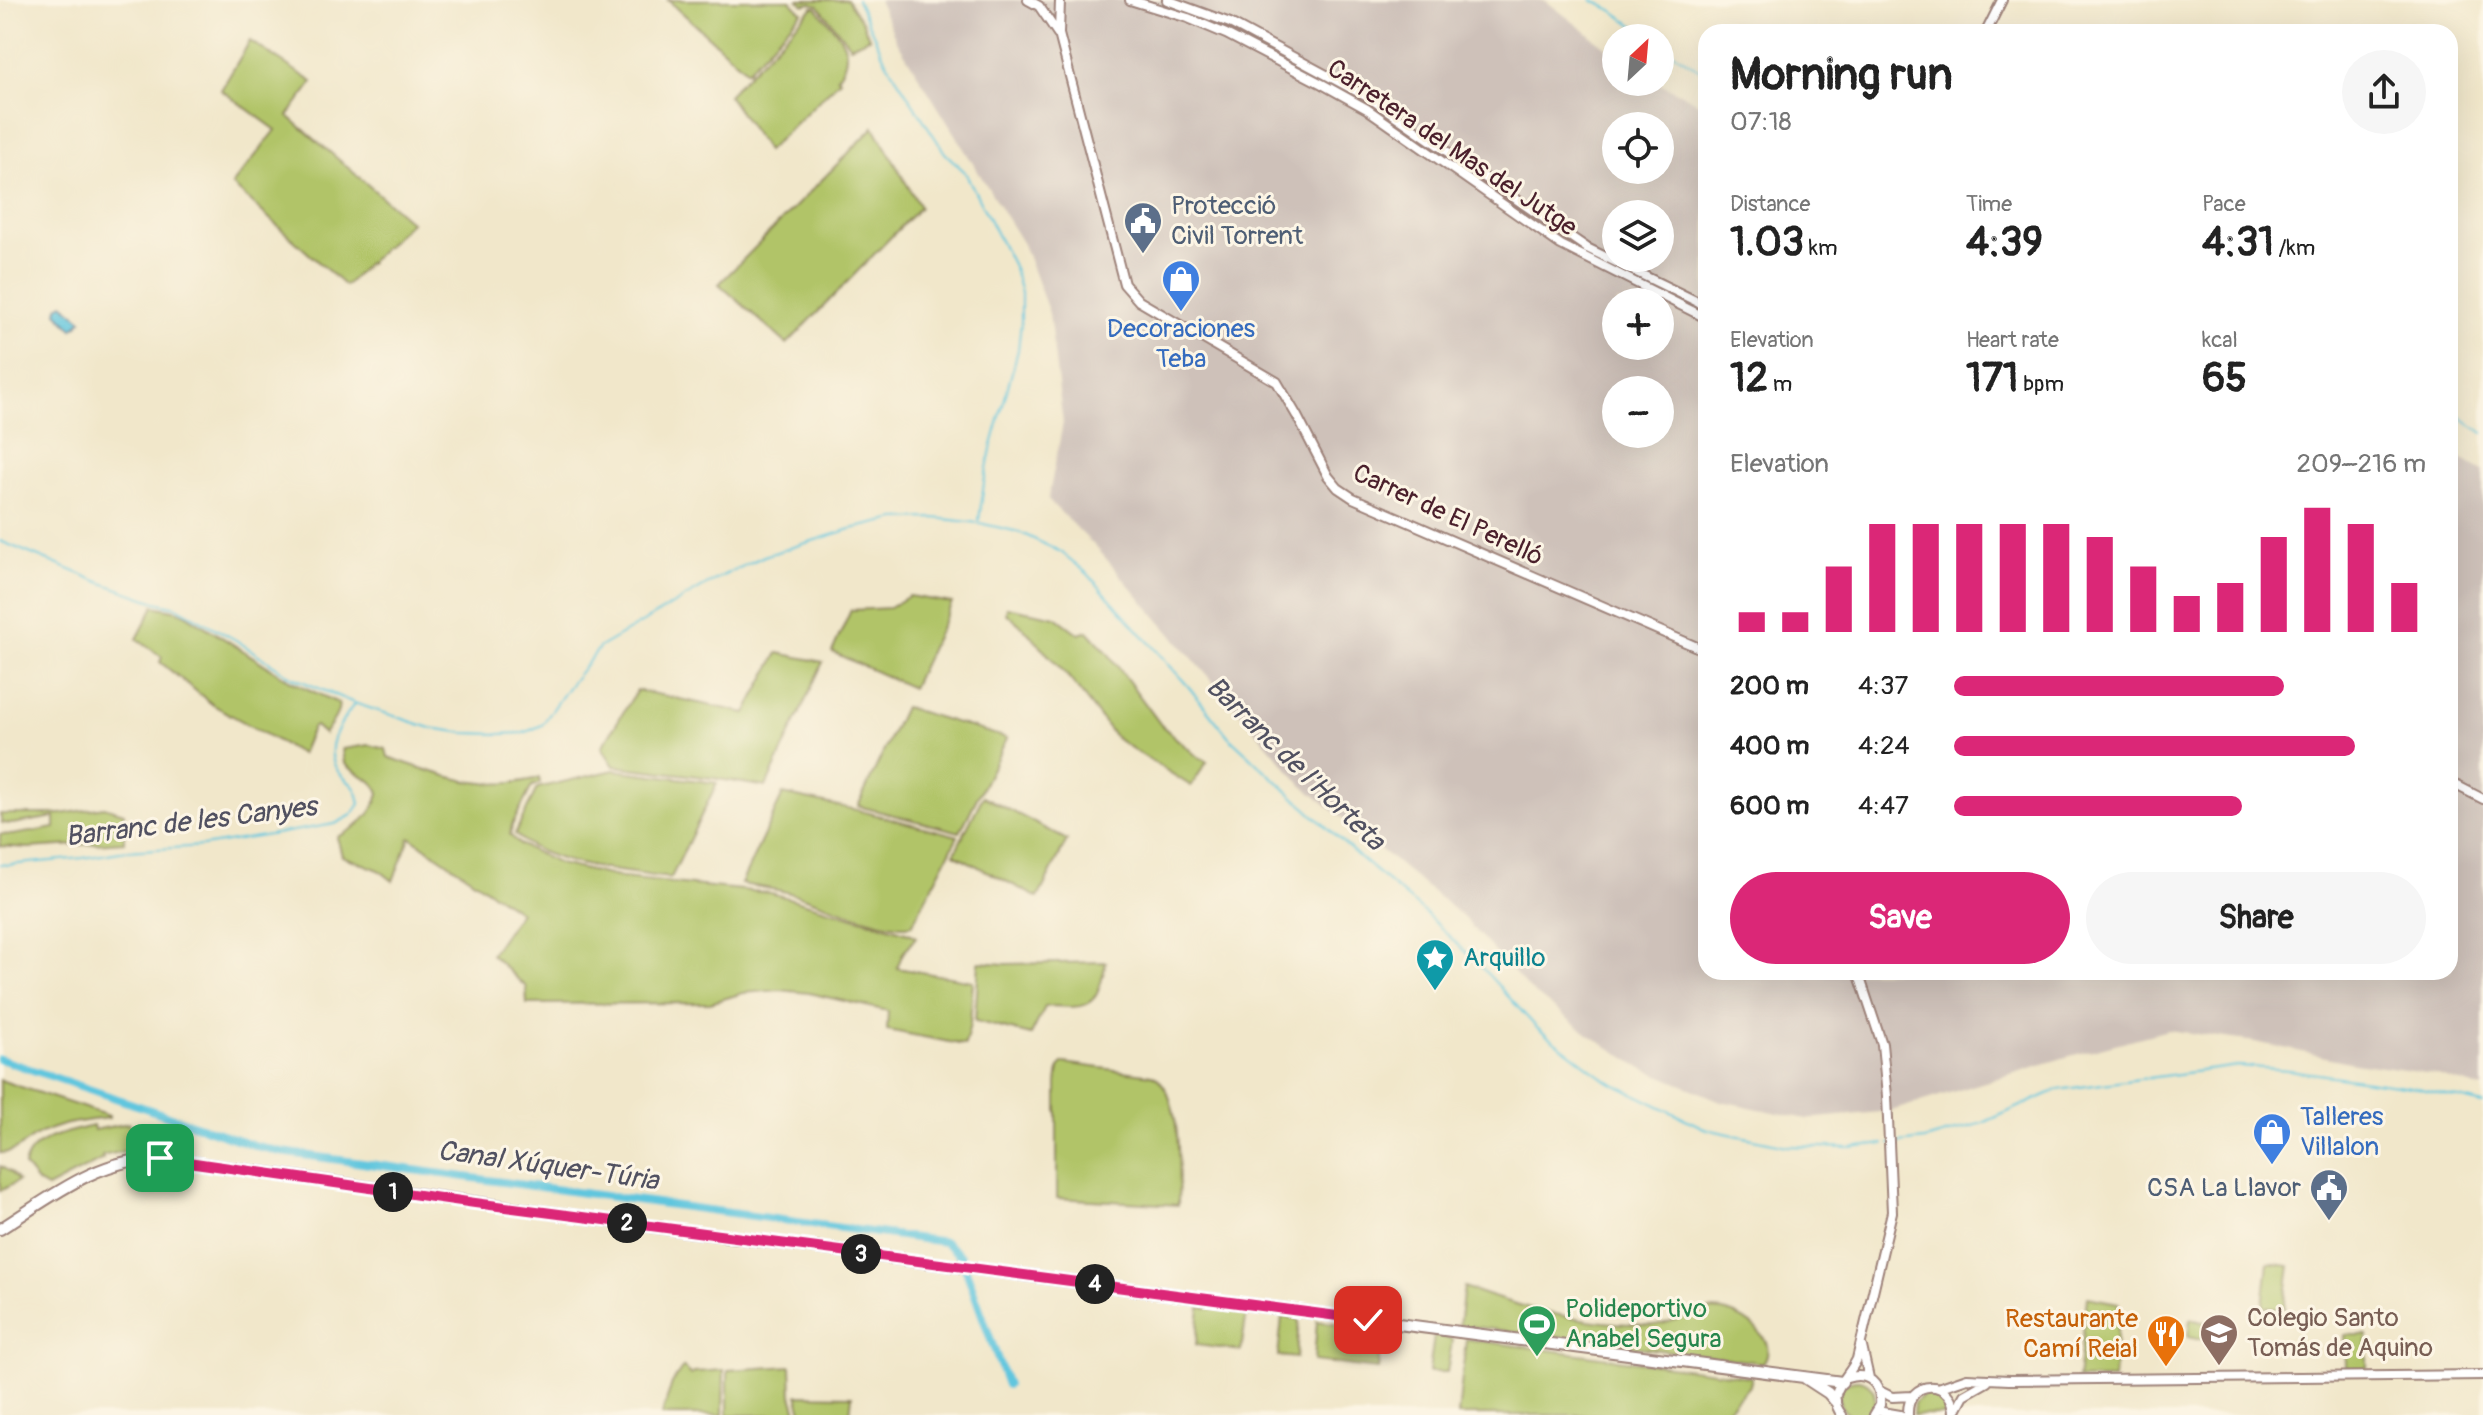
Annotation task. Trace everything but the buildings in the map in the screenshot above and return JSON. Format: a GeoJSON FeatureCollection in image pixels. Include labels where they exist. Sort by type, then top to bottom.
{"type":"FeatureCollection","features":[{"type":"Feature","properties":{"kind":"main road"},"geometry":{"type":"LineString","coordinates":[[0,1229],[97,1170],[121,1161],[160,1158],[445,1199],[1844,1380]]}},
{"type":"Feature","properties":{"kind":"main road"},"geometry":{"type":"LineString","coordinates":[[1803,1377],[1835,1401]]}},
{"type":"Feature","properties":{"kind":"street"},"geometry":{"type":"LineString","coordinates":[[1028,0],[1046,7],[1060,0],[1059,34]]}},
{"type":"Feature","properties":{"kind":"street","name":"Carretera del Mas del Jutge"},"geometry":{"type":"LineString","coordinates":[[1130,0],[1226,34],[1322,84],[1367,109],[1561,245],[1698,314]]}},
{"type":"Feature","properties":{"kind":"street","name":"Carretera del Mas del Jutge"},"geometry":{"type":"LineString","coordinates":[[1167,0],[1230,23],[1371,99],[1587,248],[1698,302]]}},
{"type":"Feature","properties":{"kind":"street"},"geometry":{"type":"LineString","coordinates":[[1990,24],[2002,0]]}},
{"type":"Feature","properties":{"kind":"street"},"geometry":{"type":"LineString","coordinates":[[1039,6],[1059,34]]}},
{"type":"Feature","properties":{"kind":"street","name":"Carrer de El Perelló"},"geometry":{"type":"LineString","coordinates":[[1059,34],[1124,284],[1139,301],[1277,382],[1328,476],[1338,488],[1353,498],[1698,648]]}},
{"type":"Feature","properties":{"kind":"street"},"geometry":{"type":"LineString","coordinates":[[2458,786],[2483,799]]}},
{"type":"Feature","properties":{"kind":"street"},"geometry":{"type":"LineString","coordinates":[[1842,1415],[1835,1394],[1852,1369],[1861,1343],[1892,1212],[1882,1044],[1861,980]]}},
{"type":"Feature","properties":{"kind":"street"},"geometry":{"type":"LineString","coordinates":[[1861,1343],[1869,1378],[1880,1391],[1892,1397],[1912,1396],[1927,1387],[1938,1388],[1967,1378],[2483,1375]]}},
{"type":"Feature","properties":{"kind":"street"},"geometry":{"type":"LineString","coordinates":[[1844,1380],[1861,1375],[1869,1378]]}},
{"type":"Feature","properties":{"kind":"street"},"geometry":{"type":"LineString","coordinates":[[1955,1414],[1958,1403],[1970,1390],[1997,1379]]}},
{"type":"Feature","properties":{"kind":"street"},"geometry":{"type":"LineString","coordinates":[[1938,1388],[1950,1396],[1955,1414]]}},
{"type":"Feature","properties":{"kind":"street"},"geometry":{"type":"LineString","coordinates":[[1875,1413],[1880,1405],[1880,1391]]}},
{"type":"Feature","properties":{"kind":"street"},"geometry":{"type":"LineString","coordinates":[[1908,1415],[1912,1396]]}},
{"type":"Feature","properties":{"kind":"street"},"geometry":{"type":"LineString","coordinates":[[1875,1413],[1900,1415]]}},
{"type":"Feature","properties":{"kind":"shaded area"},"geometry":{"type":"Polygon","coordinates":[[[878,0],[1539,0],[1546,1],[1602,44],[1602,96],[1674,96],[1674,90],[1698,103],[1698,980],[2458,980],[2458,457],[2483,471],[2483,1089],[2434,1074],[2168,1030],[2066,1057],[1891,1111],[1807,1119],[1721,1101],[1640,1067],[1588,1034],[1530,990],[1463,917],[1303,786],[1096,547],[1048,500],[1063,423],[1049,313],[1023,244],[897,41],[878,0]]]}},
{"type":"Feature","properties":{"kind":"green space"},"geometry":{"type":"Polygon","coordinates":[[[668,0],[790,0],[802,12],[747,71],[668,0]]]}},
{"type":"Feature","properties":{"kind":"green space"},"geometry":{"type":"Polygon","coordinates":[[[798,0],[847,0],[869,38],[850,46],[818,5],[804,5],[798,0]]]}},
{"type":"Feature","properties":{"kind":"green space"},"geometry":{"type":"Polygon","coordinates":[[[813,7],[837,32],[845,48],[846,57],[837,77],[840,80],[767,151],[728,95],[813,7]]]}},
{"type":"Feature","properties":{"kind":"green space"},"geometry":{"type":"Polygon","coordinates":[[[250,41],[313,82],[288,116],[411,222],[345,286],[232,185],[276,130],[221,90],[250,41]]]}},
{"type":"Feature","properties":{"kind":"green space"},"geometry":{"type":"Polygon","coordinates":[[[874,127],[920,207],[787,344],[719,284],[874,127]]]}},
{"type":"Feature","properties":{"kind":"green space"},"geometry":{"type":"Polygon","coordinates":[[[909,596],[952,603],[912,688],[832,652],[851,610],[889,608],[909,596]]]}},
{"type":"Feature","properties":{"kind":"green space"},"geometry":{"type":"Polygon","coordinates":[[[154,606],[185,614],[291,681],[338,703],[332,723],[324,734],[315,726],[312,728],[301,754],[213,705],[160,662],[162,657],[137,639],[154,606]]]}},
{"type":"Feature","properties":{"kind":"green space"},"geometry":{"type":"Polygon","coordinates":[[[1007,607],[1056,617],[1079,634],[1088,631],[1161,725],[1207,762],[1191,786],[1117,739],[1070,679],[1023,627],[1006,613],[1007,607]]]}},
{"type":"Feature","properties":{"kind":"green space"},"geometry":{"type":"Polygon","coordinates":[[[778,653],[823,662],[766,787],[614,766],[602,747],[637,690],[746,713],[778,653]]]}},
{"type":"Feature","properties":{"kind":"green space"},"geometry":{"type":"Polygon","coordinates":[[[904,707],[1007,738],[960,832],[858,806],[904,707]]]}},
{"type":"Feature","properties":{"kind":"green space"},"geometry":{"type":"Polygon","coordinates":[[[369,745],[386,749],[388,757],[462,780],[499,784],[539,778],[540,783],[532,786],[510,835],[519,844],[559,864],[622,878],[771,893],[909,933],[916,937],[903,953],[897,968],[973,981],[965,1045],[887,1030],[888,1011],[809,993],[780,990],[743,993],[710,1003],[527,1004],[526,987],[491,954],[520,912],[410,837],[393,881],[379,870],[342,856],[337,837],[364,820],[379,793],[373,783],[344,763],[342,749],[369,745]]]}},
{"type":"Feature","properties":{"kind":"green space"},"geometry":{"type":"Polygon","coordinates":[[[614,770],[717,783],[671,878],[567,861],[529,845],[515,834],[537,788],[614,770]]]}},
{"type":"Feature","properties":{"kind":"green space"},"geometry":{"type":"Polygon","coordinates":[[[783,794],[958,836],[912,925],[889,924],[790,893],[741,884],[783,794]]]}},
{"type":"Feature","properties":{"kind":"green space"},"geometry":{"type":"Polygon","coordinates":[[[983,796],[1067,840],[1038,898],[954,854],[983,796]]]}},
{"type":"Feature","properties":{"kind":"green space"},"geometry":{"type":"Polygon","coordinates":[[[104,807],[124,813],[124,842],[28,848],[0,846],[0,834],[55,828],[55,817],[12,824],[2,823],[0,814],[61,814],[104,807]]]}},
{"type":"Feature","properties":{"kind":"green space"},"geometry":{"type":"Polygon","coordinates":[[[979,962],[1106,962],[1100,987],[1093,999],[1081,1006],[1045,1007],[1031,1035],[975,1021],[979,962]]]}},
{"type":"Feature","properties":{"kind":"green space"},"geometry":{"type":"Polygon","coordinates":[[[1064,1063],[1152,1075],[1162,1083],[1174,1114],[1177,1134],[1178,1205],[1057,1198],[1057,1083],[1059,1068],[1064,1063]]]}},
{"type":"Feature","properties":{"kind":"green space"},"geometry":{"type":"Polygon","coordinates":[[[0,1080],[109,1118],[70,1123],[34,1137],[14,1150],[0,1153],[0,1080]]]}},
{"type":"Feature","properties":{"kind":"green space"},"geometry":{"type":"Polygon","coordinates":[[[129,1123],[134,1149],[102,1156],[103,1159],[47,1188],[38,1183],[24,1166],[34,1148],[52,1137],[93,1126],[94,1130],[129,1123]]]}},
{"type":"Feature","properties":{"kind":"green space"},"geometry":{"type":"Polygon","coordinates":[[[0,1166],[18,1181],[0,1191],[0,1166]]]}},
{"type":"Feature","properties":{"kind":"green space"},"geometry":{"type":"Polygon","coordinates":[[[2268,1263],[2290,1266],[2284,1309],[2263,1306],[2268,1263]]]}},
{"type":"Feature","properties":{"kind":"green space"},"geometry":{"type":"Polygon","coordinates":[[[1464,1287],[1546,1312],[1610,1323],[1656,1325],[1700,1312],[1727,1312],[1744,1319],[1759,1332],[1767,1347],[1767,1355],[1763,1363],[1459,1325],[1464,1287]]]}},
{"type":"Feature","properties":{"kind":"green space"},"geometry":{"type":"Polygon","coordinates":[[[2087,1297],[2119,1303],[2114,1379],[2078,1379],[2087,1297]]]}},
{"type":"Feature","properties":{"kind":"green space"},"geometry":{"type":"Polygon","coordinates":[[[1200,1307],[1247,1312],[1241,1351],[1196,1345],[1200,1307]]]}},
{"type":"Feature","properties":{"kind":"green space"},"geometry":{"type":"Polygon","coordinates":[[[1282,1317],[1299,1319],[1296,1358],[1278,1356],[1282,1317]]]}},
{"type":"Feature","properties":{"kind":"green space"},"geometry":{"type":"Polygon","coordinates":[[[2190,1319],[2228,1328],[2225,1344],[2188,1336],[2190,1319]]]}},
{"type":"Feature","properties":{"kind":"green space"},"geometry":{"type":"Polygon","coordinates":[[[1317,1321],[1382,1330],[1378,1369],[1314,1361],[1317,1321]]]}},
{"type":"Feature","properties":{"kind":"green space"},"geometry":{"type":"Polygon","coordinates":[[[2345,1335],[2367,1335],[2367,1368],[2346,1368],[2345,1335]]]}},
{"type":"Feature","properties":{"kind":"green space"},"geometry":{"type":"Polygon","coordinates":[[[1434,1336],[1452,1341],[1447,1372],[1429,1372],[1434,1336]]]}},
{"type":"Feature","properties":{"kind":"green space","name":"Polideportivo Anabel Segura"},"geometry":{"type":"Polygon","coordinates":[[[1466,1339],[1752,1377],[1750,1385],[1722,1415],[1458,1415],[1466,1339]]]}},
{"type":"Feature","properties":{"kind":"green space"},"geometry":{"type":"Polygon","coordinates":[[[791,1366],[792,1395],[798,1415],[728,1415],[728,1370],[791,1366]]]}},
{"type":"Feature","properties":{"kind":"green space"},"geometry":{"type":"Polygon","coordinates":[[[683,1367],[691,1375],[724,1370],[723,1415],[662,1415],[672,1383],[683,1367]]]}},
{"type":"Feature","properties":{"kind":"green space"},"geometry":{"type":"Polygon","coordinates":[[[1857,1380],[1870,1385],[1875,1398],[1870,1411],[1857,1416],[1844,1411],[1839,1398],[1844,1385],[1857,1380]]]}},
{"type":"Feature","properties":{"kind":"green space"},"geometry":{"type":"Polygon","coordinates":[[[1926,1393],[1936,1394],[1942,1399],[1947,1415],[1913,1415],[1914,1403],[1926,1393]]]}},
{"type":"Feature","properties":{"kind":"green space"},"geometry":{"type":"Polygon","coordinates":[[[797,1395],[852,1396],[850,1415],[803,1415],[797,1395]]]}},
{"type":"Feature","properties":{"kind":"water"},"geometry":{"type":"Polygon","coordinates":[[[63,304],[82,320],[73,329],[57,313],[58,307],[63,304]]]}},
{"type":"Feature","properties":{"kind":"waterway"},"geometry":{"type":"LineString","coordinates":[[857,0],[887,63],[945,153],[965,172],[1014,268],[1021,293],[1018,350],[991,449],[979,520]]}},
{"type":"Feature","properties":{"kind":"waterway"},"geometry":{"type":"LineString","coordinates":[[1592,0],[1632,24]]}},
{"type":"Feature","properties":{"kind":"waterway"},"geometry":{"type":"LineString","coordinates":[[1674,53],[1698,69]]}},
{"type":"Feature","properties":{"kind":"waterway"},"geometry":{"type":"LineString","coordinates":[[2458,415],[2483,433]]}},
{"type":"Feature","properties":{"kind":"waterway","name":"Barranc de l'Horteta"},"geometry":{"type":"LineString","coordinates":[[0,541],[102,583],[177,607],[236,640],[292,677],[354,703],[431,728],[499,734],[524,733],[542,725],[600,647],[722,576],[764,556],[851,529],[896,519],[934,518],[1019,532],[1061,552],[1088,574],[1229,737],[1360,858],[1424,912],[1485,971],[1537,1028],[1606,1080],[1706,1129],[1787,1146],[1851,1148],[1884,1144]]}},
{"type":"Feature","properties":{"kind":"waterway","name":"Barranc de les Canyes"},"geometry":{"type":"LineString","coordinates":[[0,864],[203,846],[335,824],[352,815],[360,804],[353,786],[336,768],[332,750],[336,734],[354,704]]}},
{"type":"Feature","properties":{"kind":"waterway","name":"Canal Xúquer-Túria"},"geometry":{"type":"LineString","coordinates":[[0,1059],[281,1152],[945,1242],[961,1256],[1007,1385]]}},
{"type":"Feature","properties":{"kind":"waterway","name":"Barranc de l'Horteta"},"geometry":{"type":"LineString","coordinates":[[1890,1144],[1925,1140],[1983,1123],[2057,1090],[2238,1066],[2418,1088],[2483,1104]]}},
{"type":"Feature","properties":{"kind":"place","name":"Protecció Civil Torrent"},"geometry":{"type":"Point","coordinates":[1143,255]}},
{"type":"Feature","properties":{"kind":"place","name":"Decoraciones Teba"},"geometry":{"type":"Point","coordinates":[1181,313]}},
{"type":"Feature","properties":{"kind":"place","name":"Arquillo"},"geometry":{"type":"Point","coordinates":[1435,992]}},
{"type":"Feature","properties":{"kind":"place","name":"Talleres Villalon"},"geometry":{"type":"Point","coordinates":[2272,1166]}},
{"type":"Feature","properties":{"kind":"place","name":"CSA La Llavor"},"geometry":{"type":"Point","coordinates":[2329,1222]}},
{"type":"Feature","properties":{"kind":"place","name":"Polideportivo Anabel Segura"},"geometry":{"type":"Point","coordinates":[1537,1358]}},
{"type":"Feature","properties":{"kind":"place","name":"Colegio Santo Tomás de Aquino"},"geometry":{"type":"Point","coordinates":[2219,1367]}},
{"type":"Feature","properties":{"kind":"place","name":"Restaurante Camí Reial"},"geometry":{"type":"Point","coordinates":[2166,1368]}},
{"type":"Feature","properties":{"kind":"route"},"geometry":{"type":"LineString","coordinates":[[160,1158],[475,1203],[1368,1320]]}}]}
